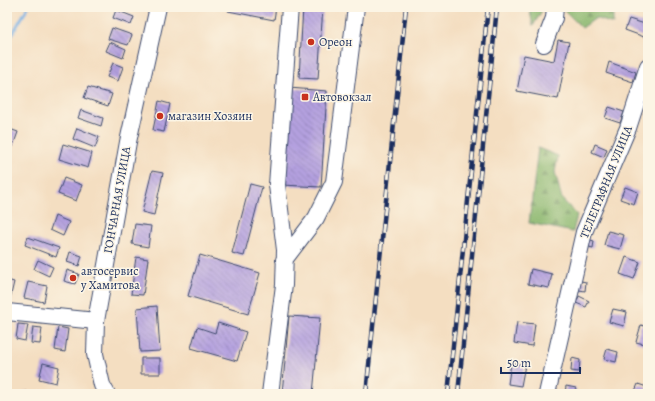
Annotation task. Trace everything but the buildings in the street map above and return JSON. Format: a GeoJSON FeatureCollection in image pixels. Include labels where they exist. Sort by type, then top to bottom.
{"type":"FeatureCollection","features":[{"type":"Feature","properties":{"kind":"street","name":"ГОНЧАРНАЯ УЛИЦА"},"geometry":{"type":"LineString","coordinates":[[107,394],[102,385],[95,354],[96,321],[128,142],[158,7]]}},
{"type":"Feature","properties":{"kind":"street"},"geometry":{"type":"LineString","coordinates":[[270,394],[284,284],[285,250],[277,185],[290,7]]}},
{"type":"Feature","properties":{"kind":"street"},"geometry":{"type":"LineString","coordinates":[[284,260],[316,218],[334,182],[356,7]]}},
{"type":"Feature","properties":{"kind":"street"},"geometry":{"type":"LineString","coordinates":[[544,44],[554,18],[554,7]]}},
{"type":"Feature","properties":{"kind":"street","name":"ТЕЛЕГРАФНАЯ УЛИЦА"},"geometry":{"type":"LineString","coordinates":[[547,394],[584,232],[628,128],[648,66]]}},
{"type":"Feature","properties":{"kind":"street"},"geometry":{"type":"LineString","coordinates":[[7,312],[96,321]]}},
{"type":"Feature","properties":{"kind":"green space"},"geometry":{"type":"Polygon","coordinates":[[[529,7],[544,7],[533,26],[529,7]]]}},
{"type":"Feature","properties":{"kind":"green space"},"geometry":{"type":"Polygon","coordinates":[[[562,7],[613,7],[613,24],[596,18],[582,28],[562,7]]]}},
{"type":"Feature","properties":{"kind":"green space"},"geometry":{"type":"Polygon","coordinates":[[[538,148],[558,156],[555,172],[562,199],[577,215],[573,232],[529,223],[538,148]]]}},
{"type":"Feature","properties":{"kind":"waterway"},"geometry":{"type":"LineString","coordinates":[[7,43],[28,7]]}},
{"type":"Feature","properties":{"kind":"railway"},"geometry":{"type":"LineString","coordinates":[[366,394],[406,7]]}},
{"type":"Feature","properties":{"kind":"railway"},"geometry":{"type":"LineString","coordinates":[[448,394],[488,7]]}},
{"type":"Feature","properties":{"kind":"railway"},"geometry":{"type":"LineString","coordinates":[[458,394],[497,7]]}},
{"type":"Feature","properties":{"kind":"place","name":"Ореон"},"geometry":{"type":"Point","coordinates":[311,42]}},
{"type":"Feature","properties":{"kind":"place","name":"Автовокзал"},"geometry":{"type":"Point","coordinates":[305,97]}},
{"type":"Feature","properties":{"kind":"place","name":"магазин Хозяин"},"geometry":{"type":"Point","coordinates":[160,116]}},
{"type":"Feature","properties":{"kind":"place","name":"автосервис у Хамитова"},"geometry":{"type":"Point","coordinates":[73,278]}}]}
